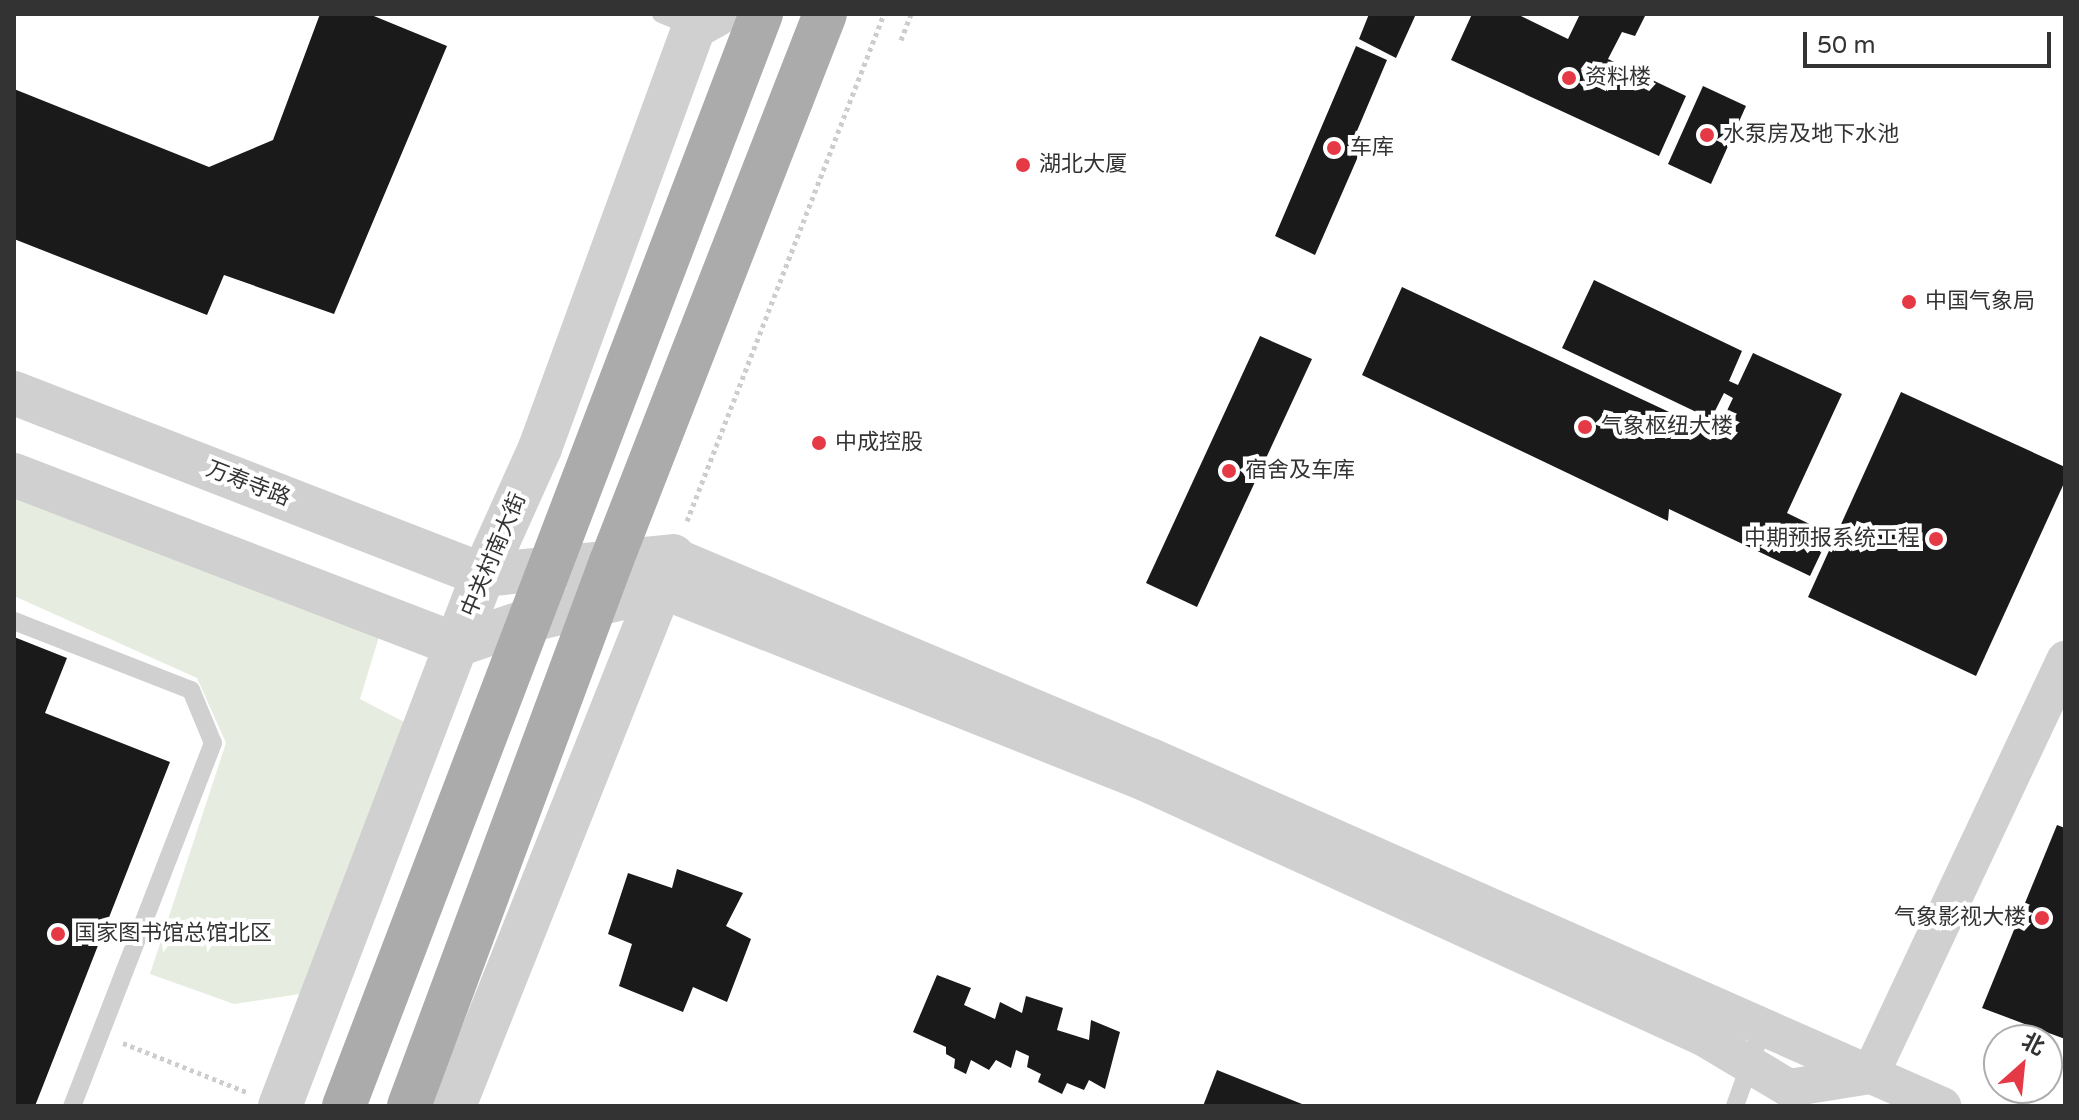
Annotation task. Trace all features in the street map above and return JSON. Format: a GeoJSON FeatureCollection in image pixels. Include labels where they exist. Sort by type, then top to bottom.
{"type":"FeatureCollection","features":[{"type":"Feature","properties":{"kind":"main road"},"geometry":{"type":"LineString","coordinates":[[344,1106],[761,14]]}},
{"type":"Feature","properties":{"kind":"main road"},"geometry":{"type":"LineString","coordinates":[[409,1106],[611,562],[825,14]]}},
{"type":"Feature","properties":{"kind":"street","name":"中关村南大街"},"geometry":{"type":"LineString","coordinates":[[280,1106],[483,575],[540,448],[691,18]]}},
{"type":"Feature","properties":{"kind":"street","name":"万寿寺路"},"geometry":{"type":"LineString","coordinates":[[14,393],[483,575]]}},
{"type":"Feature","properties":{"kind":"street"},"geometry":{"type":"LineString","coordinates":[[14,475],[457,645],[530,620],[596,604],[666,572],[1142,781],[1703,1037],[1789,1088],[1870,1075]]}},
{"type":"Feature","properties":{"kind":"street"},"geometry":{"type":"LineString","coordinates":[[483,575],[611,562],[666,572],[1151,757],[1942,1106]]}},
{"type":"Feature","properties":{"kind":"street"},"geometry":{"type":"LineString","coordinates":[[454,1106],[666,572]]}},
{"type":"Feature","properties":{"kind":"street"},"geometry":{"type":"LineString","coordinates":[[1870,1075],[2065,660]]}},
{"type":"Feature","properties":{"kind":"lane"},"geometry":{"type":"LineString","coordinates":[[14,621],[191,690],[213,743],[72,1106]]}},
{"type":"Feature","properties":{"kind":"lane"},"geometry":{"type":"LineString","coordinates":[[1735,1106],[1763,1027]]}},
{"type":"Feature","properties":{"kind":"path"},"geometry":{"type":"LineString","coordinates":[[666,572],[884,14]]}},
{"type":"Feature","properties":{"kind":"path"},"geometry":{"type":"LineString","coordinates":[[901,40],[911,14]]}},
{"type":"Feature","properties":{"kind":"path"},"geometry":{"type":"LineString","coordinates":[[100,1034],[280,1106]]}},
{"type":"Feature","properties":{"kind":"shaded area"},"geometry":{"type":"Polygon","coordinates":[[[14,487],[381,630],[360,699],[412,726],[313,992],[234,1004],[150,974],[226,743],[197,678],[14,596],[14,487]]]}},
{"type":"Feature","properties":{"kind":"building"},"geometry":{"type":"Polygon","coordinates":[[[320,14],[369,14],[447,46],[334,314],[224,275],[207,315],[14,239],[14,89],[209,167],[273,140],[320,14]]]}},
{"type":"Feature","properties":{"kind":"building"},"geometry":{"type":"Polygon","coordinates":[[[1369,14],[1416,14],[1396,58],[1359,39],[1369,14]]]}},
{"type":"Feature","properties":{"kind":"building","name":"资料楼"},"geometry":{"type":"Polygon","coordinates":[[[1472,14],[1517,14],[1568,39],[1580,14],[1646,14],[1635,36],[1622,32],[1608,59],[1686,96],[1659,156],[1451,60],[1472,14]]]}},
{"type":"Feature","properties":{"kind":"building","name":"车库"},"geometry":{"type":"Polygon","coordinates":[[[1356,46],[1387,60],[1351,145],[1360,152],[1315,255],[1275,236],[1356,46]]]}},
{"type":"Feature","properties":{"kind":"building","name":"水泵房及地下水池"},"geometry":{"type":"Polygon","coordinates":[[[1703,86],[1746,106],[1711,184],[1668,164],[1703,86]]]}},
{"type":"Feature","properties":{"kind":"building","name":"气象枢纽大楼"},"geometry":{"type":"Polygon","coordinates":[[[1594,280],[1742,351],[1729,381],[1738,385],[1753,353],[1842,394],[1787,513],[1830,534],[1810,576],[1669,509],[1668,521],[1362,375],[1402,287],[1716,434],[1733,398],[1724,393],[1711,419],[1562,348],[1594,280]]]}},
{"type":"Feature","properties":{"kind":"building","name":"宿舍及车库"},"geometry":{"type":"Polygon","coordinates":[[[1260,336],[1312,359],[1197,607],[1146,583],[1260,336]]]}},
{"type":"Feature","properties":{"kind":"building","name":"中期预报系统工程"},"geometry":{"type":"Polygon","coordinates":[[[1901,392],[2065,467],[2065,481],[1976,676],[1808,597],[1901,392]]]}},
{"type":"Feature","properties":{"kind":"building","name":"国家图书馆总馆北区"},"geometry":{"type":"Polygon","coordinates":[[[14,637],[67,658],[45,713],[170,762],[35,1106],[14,1106],[14,637]]]}},
{"type":"Feature","properties":{"kind":"building","name":"气象影视大楼"},"geometry":{"type":"Polygon","coordinates":[[[2057,825],[2065,828],[2065,1039],[2063,1024],[2025,1024],[1982,1008],[2057,825]]]}},
{"type":"Feature","properties":{"kind":"building"},"geometry":{"type":"Polygon","coordinates":[[[677,869],[743,893],[726,926],[751,939],[727,1002],[693,987],[683,1012],[619,986],[632,944],[608,934],[628,873],[672,888],[677,869]]]}},
{"type":"Feature","properties":{"kind":"building"},"geometry":{"type":"Polygon","coordinates":[[[937,975],[971,988],[964,1005],[995,1019],[1000,1002],[1022,1013],[1026,996],[1063,1008],[1057,1030],[1089,1040],[1091,1020],[1120,1032],[1105,1089],[1089,1080],[1084,1090],[1067,1083],[1062,1094],[1038,1082],[1041,1074],[1027,1067],[1029,1056],[1016,1050],[1011,1068],[996,1060],[989,1070],[971,1060],[966,1074],[954,1068],[955,1059],[946,1054],[946,1047],[913,1032],[937,975]]]}},
{"type":"Feature","properties":{"kind":"building"},"geometry":{"type":"Polygon","coordinates":[[[1217,1070],[1307,1106],[1203,1106],[1217,1070]]]}},
{"type":"Feature","properties":{"kind":"place","name":"资料楼"},"geometry":{"type":"Point","coordinates":[1569,78]}},
{"type":"Feature","properties":{"kind":"place","name":"水泵房及地下水池"},"geometry":{"type":"Point","coordinates":[1707,135]}},
{"type":"Feature","properties":{"kind":"place","name":"车库"},"geometry":{"type":"Point","coordinates":[1334,148]}},
{"type":"Feature","properties":{"kind":"place","name":"湖北大厦"},"geometry":{"type":"Point","coordinates":[1023,165]}},
{"type":"Feature","properties":{"kind":"place","name":"中国气象局"},"geometry":{"type":"Point","coordinates":[1909,302]}},
{"type":"Feature","properties":{"kind":"place","name":"气象枢纽大楼"},"geometry":{"type":"Point","coordinates":[1585,427]}},
{"type":"Feature","properties":{"kind":"place","name":"中成控股"},"geometry":{"type":"Point","coordinates":[819,443]}},
{"type":"Feature","properties":{"kind":"place","name":"宿舍及车库"},"geometry":{"type":"Point","coordinates":[1229,471]}},
{"type":"Feature","properties":{"kind":"place","name":"中期预报系统工程"},"geometry":{"type":"Point","coordinates":[1936,539]}},
{"type":"Feature","properties":{"kind":"place","name":"气象影视大楼"},"geometry":{"type":"Point","coordinates":[2042,918]}},
{"type":"Feature","properties":{"kind":"place","name":"国家图书馆总馆北区"},"geometry":{"type":"Point","coordinates":[58,934]}}]}
